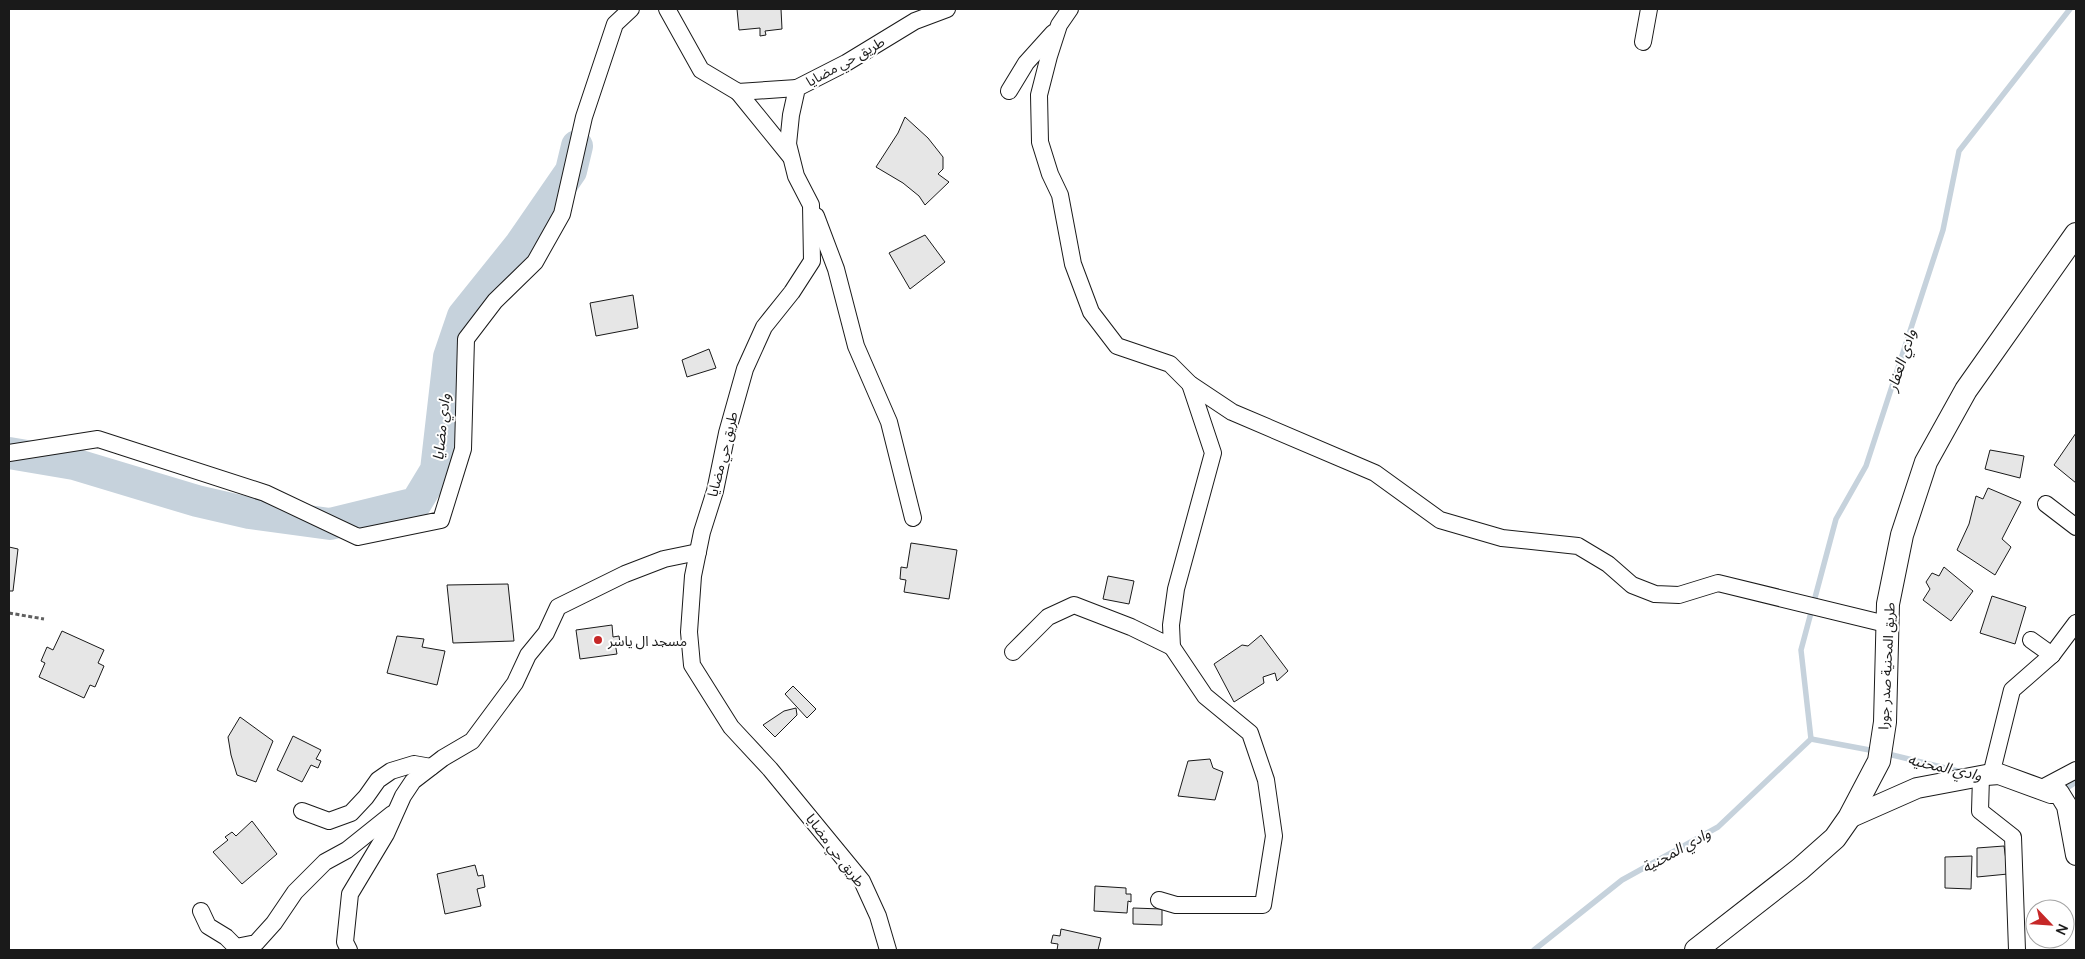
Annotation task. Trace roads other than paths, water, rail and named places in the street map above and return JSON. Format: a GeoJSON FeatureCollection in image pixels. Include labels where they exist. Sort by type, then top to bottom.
{"type":"FeatureCollection","features":[{"type":"Feature","properties":{"kind":"main road","name":"طريق المحنية صدر جورا"},"geometry":{"type":"LineString","coordinates":[[1696,950],[1800,869],[1834,838],[1849,818],[1861,796],[1879,761],[1885,722],[1888,604],[1902,535],[1926,462],[1966,390],[2076,234]]}},
{"type":"Feature","properties":{"kind":"street"},"geometry":{"type":"LineString","coordinates":[[9,453],[98,439],[265,493],[358,537],[441,520],[463,450],[466,338],[495,301],[535,262],[562,214],[584,117],[615,24],[631,9]]}},
{"type":"Feature","properties":{"kind":"street"},"geometry":{"type":"LineString","coordinates":[[667,9],[701,70],[738,92],[792,158]]}},
{"type":"Feature","properties":{"kind":"street","name":"طريق حي مضايا"},"geometry":{"type":"LineString","coordinates":[[888,950],[878,916],[862,881],[776,776],[731,727],[692,665],[689,632],[693,576],[698,552],[715,490],[727,432],[745,369],[764,327],[792,292],[812,261],[811,205],[796,176],[788,144],[791,115],[798,88],[846,63],[915,21],[947,9]]}},
{"type":"Feature","properties":{"kind":"street"},"geometry":{"type":"LineString","coordinates":[[1009,90],[1026,63],[1059,26],[1070,9]]}},
{"type":"Feature","properties":{"kind":"street"},"geometry":{"type":"LineString","coordinates":[[1643,42],[1649,9]]}},
{"type":"Feature","properties":{"kind":"street"},"geometry":{"type":"LineString","coordinates":[[1059,26],[1048,56],[1039,95],[1040,142],[1050,174],[1060,195],[1073,264],[1091,312],[1117,346],[1170,364],[1190,384],[1232,412],[1375,473],[1440,520],[1502,538],[1578,546],[1608,564],[1632,585],[1655,594],[1679,595],[1718,583],[1886,624]]}},
{"type":"Feature","properties":{"kind":"street"},"geometry":{"type":"LineString","coordinates":[[738,92],[798,88]]}},
{"type":"Feature","properties":{"kind":"street"},"geometry":{"type":"LineString","coordinates":[[811,205],[836,269],[856,346],[889,422],[913,518]]}},
{"type":"Feature","properties":{"kind":"street"},"geometry":{"type":"LineString","coordinates":[[1159,900],[1176,905],[1263,905],[1274,836],[1266,780],[1250,734],[1204,696],[1172,647],[1171,625],[1176,589],[1213,452],[1190,384]]}},
{"type":"Feature","properties":{"kind":"street"},"geometry":{"type":"LineString","coordinates":[[2046,504],[2076,528]]}},
{"type":"Feature","properties":{"kind":"street"},"geometry":{"type":"LineString","coordinates":[[349,950],[345,942],[350,894],[360,874],[375,853],[403,796],[413,781],[472,741],[515,683],[528,655],[546,634],[558,607],[632,571],[664,559],[698,552]]}},
{"type":"Feature","properties":{"kind":"street"},"geometry":{"type":"LineString","coordinates":[[1012,652],[1048,617],[1074,606],[1131,627],[1172,647]]}},
{"type":"Feature","properties":{"kind":"street"},"geometry":{"type":"LineString","coordinates":[[2017,950],[2013,837],[1980,811],[1986,776],[2012,690],[2052,655],[2076,623]]}},
{"type":"Feature","properties":{"kind":"street"},"geometry":{"type":"LineString","coordinates":[[2031,640],[2052,655]]}},
{"type":"Feature","properties":{"kind":"street"},"geometry":{"type":"LineString","coordinates":[[302,811],[329,821],[351,813],[366,798],[378,780],[391,771],[414,764],[431,767]]}},
{"type":"Feature","properties":{"kind":"street"},"geometry":{"type":"LineString","coordinates":[[2042,788],[2076,770]]}},
{"type":"Feature","properties":{"kind":"street"},"geometry":{"type":"LineString","coordinates":[[1849,818],[1917,788],[1999,774],[2042,788],[2051,793],[2058,793],[2067,806],[2076,855]]}},
{"type":"Feature","properties":{"kind":"street"},"geometry":{"type":"LineString","coordinates":[[201,911],[208,926],[226,937],[235,949],[256,943],[274,923],[295,892],[325,862],[347,850],[396,812]]}},
{"type":"Feature","properties":{"kind":"waterway","name":"وادي العفار"},"geometry":{"type":"LineString","coordinates":[[1811,739],[1801,650],[1836,519],[1866,466],[1943,230],[1959,151],[2070,9]]}},
{"type":"Feature","properties":{"kind":"waterway","name":"وادي مضايا"},"geometry":{"type":"LineString","coordinates":[[9,453],[74,464],[197,501],[249,513],[330,524],[416,503],[436,470],[449,357],[463,316],[520,245],[571,171],[577,146]]}},
{"type":"Feature","properties":{"kind":"waterway","name":"وادي المحنيه"},"geometry":{"type":"LineString","coordinates":[[1811,739],[1875,751]]}},
{"type":"Feature","properties":{"kind":"waterway","name":"وادي المحنية"},"geometry":{"type":"LineString","coordinates":[[1534,950],[1622,880],[1718,827],[1811,739]]}},
{"type":"Feature","properties":{"kind":"waterway","name":"وادي المحنيه"},"geometry":{"type":"LineString","coordinates":[[1884,753],[1962,772]]}},
{"type":"Feature","properties":{"kind":"waterway","name":"وادي المحنيه"},"geometry":{"type":"LineString","coordinates":[[2061,792],[2076,782]]}},
{"type":"Feature","properties":{"kind":"place","name":"مسجد ال ياسر"},"geometry":{"type":"Point","coordinates":[598,640]}}]}
